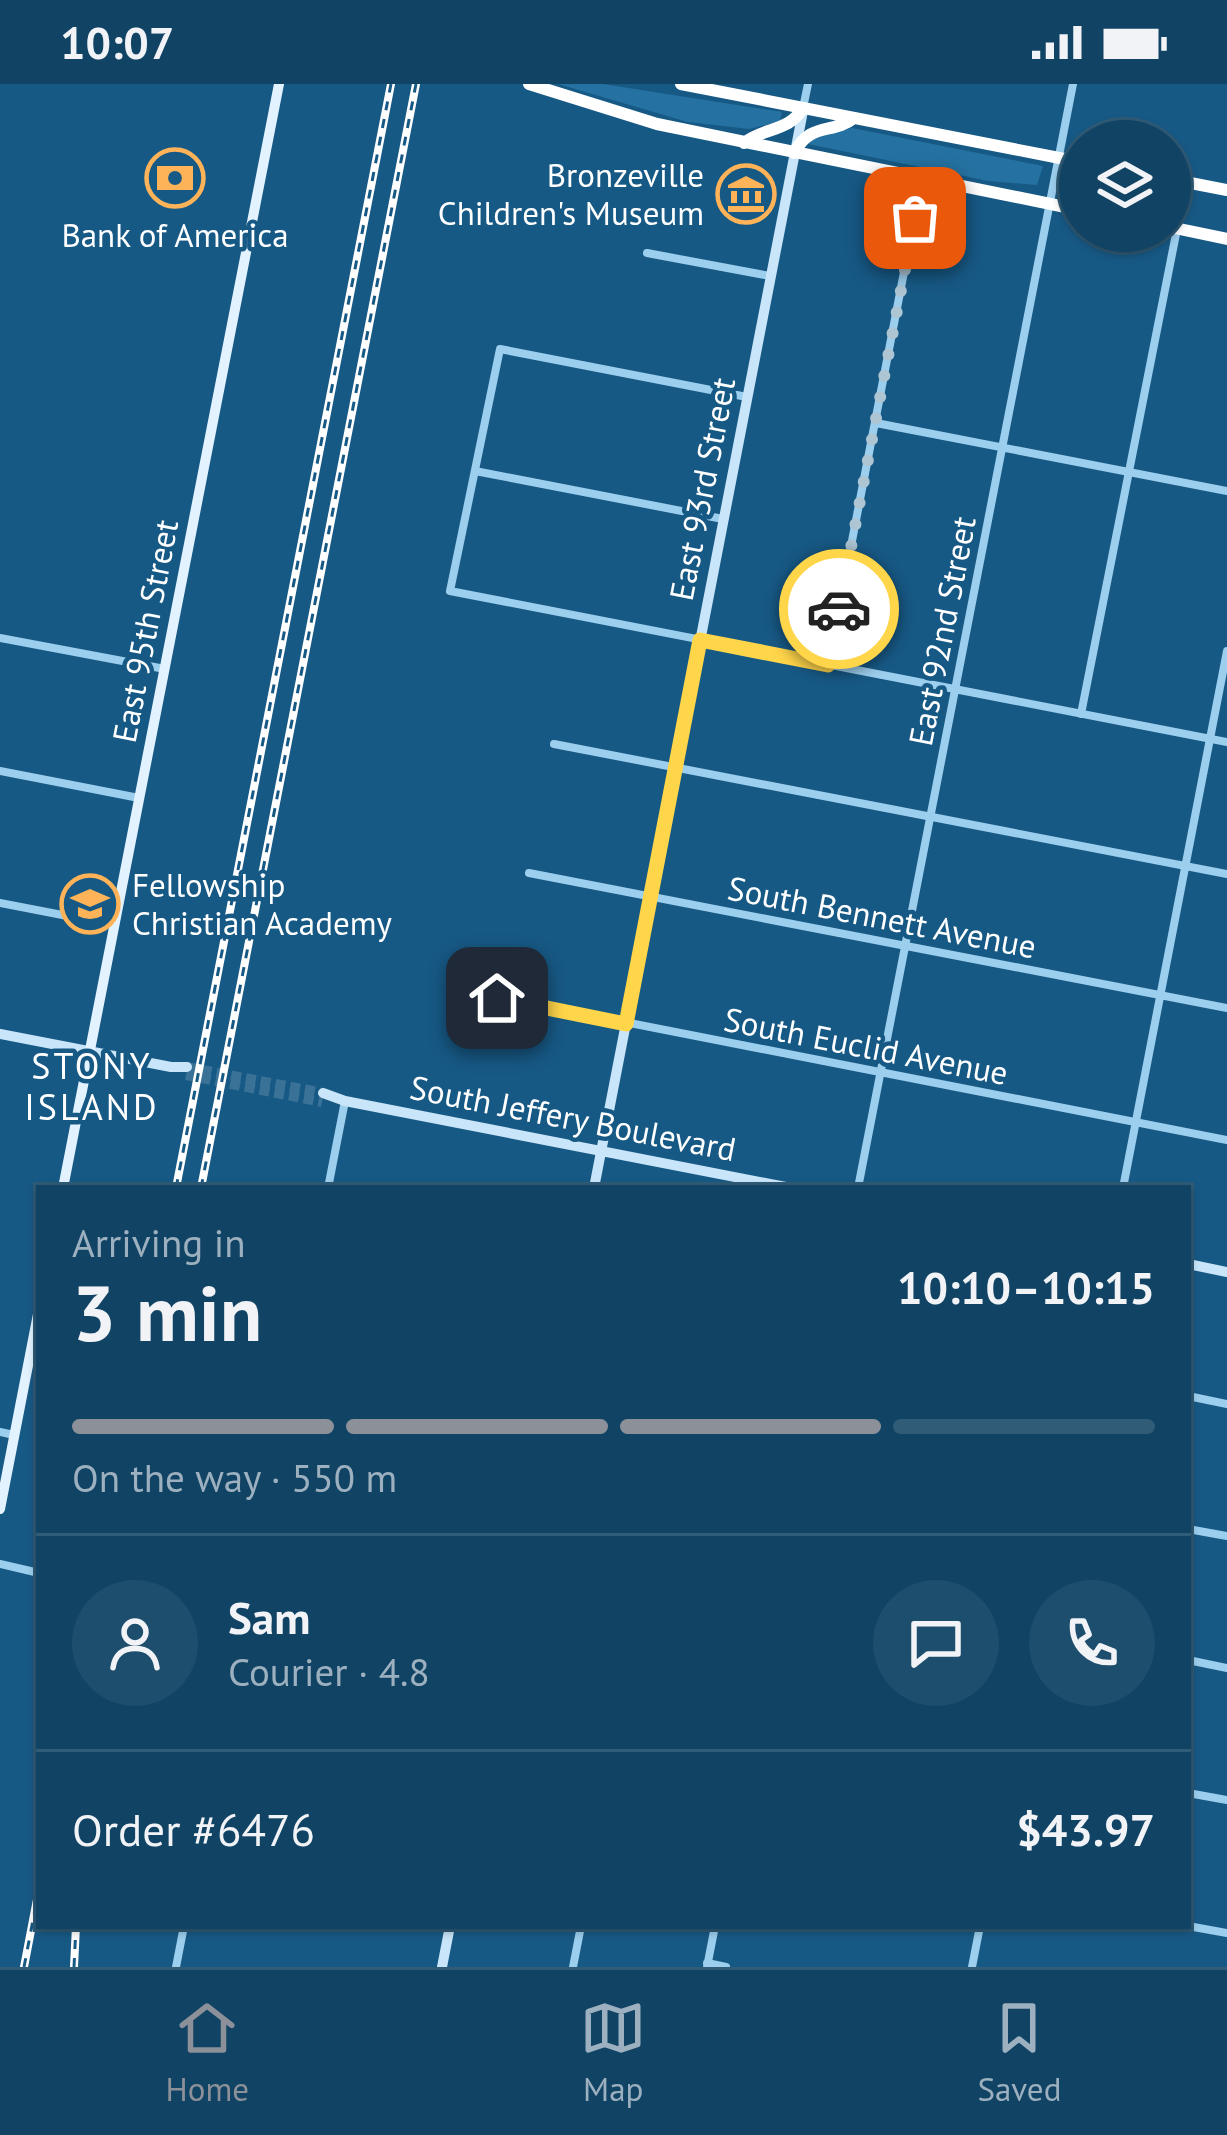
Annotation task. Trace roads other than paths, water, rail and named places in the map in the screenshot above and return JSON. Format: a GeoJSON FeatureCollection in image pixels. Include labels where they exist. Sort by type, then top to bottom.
{"type":"FeatureCollection","features":[{"type":"Feature","properties":{"kind":"highway"},"geometry":{"type":"LineString","coordinates":[[681,84],[1058,158]]}},
{"type":"Feature","properties":{"kind":"highway"},"geometry":{"type":"LineString","coordinates":[[539,86],[654,123],[1059,205]]}},
{"type":"Feature","properties":{"kind":"highway"},"geometry":{"type":"LineString","coordinates":[[744,143],[758,132],[789,124],[803,108]]}},
{"type":"Feature","properties":{"kind":"highway"},"geometry":{"type":"LineString","coordinates":[[794,153],[808,134],[845,125],[854,118]]}},
{"type":"Feature","properties":{"kind":"highway"},"geometry":{"type":"LineString","coordinates":[[1191,183],[1227,190]]}},
{"type":"Feature","properties":{"kind":"highway"},"geometry":{"type":"LineString","coordinates":[[1191,231],[1227,238]]}},
{"type":"Feature","properties":{"kind":"main road","name":"East 95th Street"},"geometry":{"type":"LineString","coordinates":[[64,1185],[279,84]]}},
{"type":"Feature","properties":{"kind":"main road"},"geometry":{"type":"LineString","coordinates":[[0,1509],[36,1324]]}},
{"type":"Feature","properties":{"kind":"street","name":"East 93rd Street"},"geometry":{"type":"LineString","coordinates":[[595,1185],[808,84]]}},
{"type":"Feature","properties":{"kind":"street","name":"East 92nd Street"},"geometry":{"type":"LineString","coordinates":[[859,1185],[1073,84]]}},
{"type":"Feature","properties":{"kind":"street"},"geometry":{"type":"LineString","coordinates":[[828,665],[922,179]]}},
{"type":"Feature","properties":{"kind":"street"},"geometry":{"type":"LineString","coordinates":[[1082,714],[1170,252]]}},
{"type":"Feature","properties":{"kind":"street"},"geometry":{"type":"LineString","coordinates":[[647,253],[770,276]]}},
{"type":"Feature","properties":{"kind":"street"},"geometry":{"type":"LineString","coordinates":[[747,397],[500,349],[450,591],[1227,742]]}},
{"type":"Feature","properties":{"kind":"street"},"geometry":{"type":"LineString","coordinates":[[876,423],[1227,491]]}},
{"type":"Feature","properties":{"kind":"street"},"geometry":{"type":"LineString","coordinates":[[475,471],[723,519]]}},
{"type":"Feature","properties":{"kind":"street"},"geometry":{"type":"LineString","coordinates":[[0,638],[165,669]]}},
{"type":"Feature","properties":{"kind":"street"},"geometry":{"type":"LineString","coordinates":[[1124,1185],[1227,651]]}},
{"type":"Feature","properties":{"kind":"street"},"geometry":{"type":"LineString","coordinates":[[554,744],[1227,874]]}},
{"type":"Feature","properties":{"kind":"street"},"geometry":{"type":"LineString","coordinates":[[0,771],[139,798]]}},
{"type":"Feature","properties":{"kind":"street","name":"South Bennett Avenue"},"geometry":{"type":"LineString","coordinates":[[529,873],[1227,1008]]}},
{"type":"Feature","properties":{"kind":"street"},"geometry":{"type":"LineString","coordinates":[[0,903],[114,925]]}},
{"type":"Feature","properties":{"kind":"street","name":"South Euclid Avenue"},"geometry":{"type":"LineString","coordinates":[[497,998],[1227,1139]]}},
{"type":"Feature","properties":{"kind":"street"},"geometry":{"type":"LineString","coordinates":[[0,1034],[187,1071]]}},
{"type":"Feature","properties":{"kind":"street","name":"South Jeffery Boulevard"},"geometry":{"type":"LineString","coordinates":[[323,1097],[776,1185]]}},
{"type":"Feature","properties":{"kind":"street"},"geometry":{"type":"LineString","coordinates":[[329,1185],[345,1101]]}},
{"type":"Feature","properties":{"kind":"street"},"geometry":{"type":"LineString","coordinates":[[1191,1265],[1227,1272]]}},
{"type":"Feature","properties":{"kind":"street"},"geometry":{"type":"LineString","coordinates":[[1191,1397],[1227,1404]]}},
{"type":"Feature","properties":{"kind":"street"},"geometry":{"type":"LineString","coordinates":[[0,1432],[14,1435]]}},
{"type":"Feature","properties":{"kind":"street"},"geometry":{"type":"LineString","coordinates":[[1191,1530],[1227,1537]]}},
{"type":"Feature","properties":{"kind":"street"},"geometry":{"type":"LineString","coordinates":[[0,1564],[36,1572]]}},
{"type":"Feature","properties":{"kind":"street"},"geometry":{"type":"LineString","coordinates":[[1191,1661],[1227,1668]]}},
{"type":"Feature","properties":{"kind":"street"},"geometry":{"type":"LineString","coordinates":[[1191,1794],[1227,1800]]}},
{"type":"Feature","properties":{"kind":"street"},"geometry":{"type":"LineString","coordinates":[[1191,1927],[1227,1933]]}},
{"type":"Feature","properties":{"kind":"street"},"geometry":{"type":"LineString","coordinates":[[176,1967],[183,1929]]}},
{"type":"Feature","properties":{"kind":"street"},"geometry":{"type":"LineString","coordinates":[[442,1967],[449,1929]]}},
{"type":"Feature","properties":{"kind":"street"},"geometry":{"type":"LineString","coordinates":[[573,1967],[580,1929]]}},
{"type":"Feature","properties":{"kind":"street"},"geometry":{"type":"LineString","coordinates":[[714,1929],[707,1965],[726,1967]]}},
{"type":"Feature","properties":{"kind":"street"},"geometry":{"type":"LineString","coordinates":[[972,1967],[979,1929]]}},
{"type":"Feature","properties":{"kind":"tunnel"},"geometry":{"type":"LineString","coordinates":[[187,1067],[323,1093]]}},
{"type":"Feature","properties":{"kind":"tunnel"},"geometry":{"type":"LineString","coordinates":[[186,1075],[322,1102]]}},
{"type":"Feature","properties":{"kind":"railway"},"geometry":{"type":"LineString","coordinates":[[177,1185],[391,84]]}},
{"type":"Feature","properties":{"kind":"railway"},"geometry":{"type":"LineString","coordinates":[[202,1185],[416,84]]}},
{"type":"Feature","properties":{"kind":"railway"},"geometry":{"type":"LineString","coordinates":[[24,1967],[36,1905]]}},
{"type":"Feature","properties":{"kind":"railway"},"geometry":{"type":"LineString","coordinates":[[74,1967],[76,1929]]}},
{"type":"Feature","properties":{"kind":"place","name":"Bank of America"},"geometry":{"type":"Point","coordinates":[175,178]}},
{"type":"Feature","properties":{"kind":"place","name":"Bronzeville Children's Museum"},"geometry":{"type":"Point","coordinates":[746,194]}},
{"type":"Feature","properties":{"kind":"place","name":"Fellowship Christian Academy"},"geometry":{"type":"Point","coordinates":[90,904]}},
{"type":"Feature","properties":{"kind":"district","name":"STONY ISLAND"},"geometry":{"type":"Point","coordinates":[92,1086]}}]}
